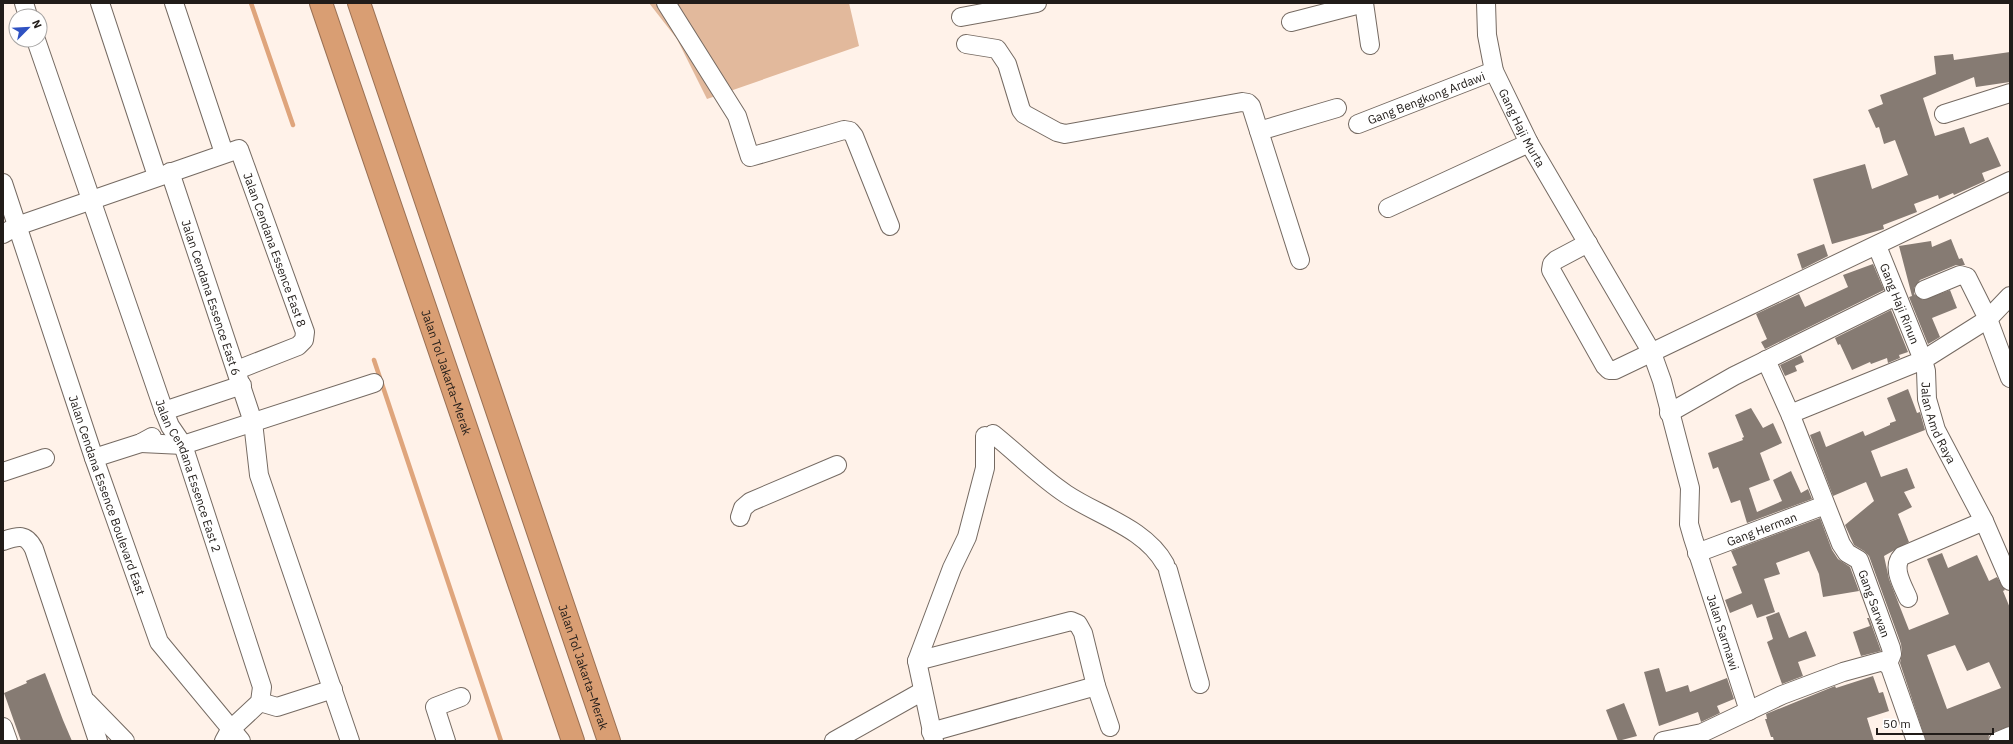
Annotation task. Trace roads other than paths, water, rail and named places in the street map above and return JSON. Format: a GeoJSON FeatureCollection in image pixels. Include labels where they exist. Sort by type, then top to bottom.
{"type":"FeatureCollection","features":[{"type":"Feature","properties":{"kind":"highway","name":"Jalan Tol Jakarta–Merak"},"geometry":{"type":"LineString","coordinates":[[321,3],[573,741]]}},
{"type":"Feature","properties":{"kind":"highway","name":"Jalan Tol Jakarta–Merak"},"geometry":{"type":"LineString","coordinates":[[358,3],[609,741]]}},
{"type":"Feature","properties":{"kind":"street","name":"Jalan Cendana Essence East 6"},"geometry":{"type":"LineString","coordinates":[[100,3],[239,377],[253,422],[259,475],[350,741]]}},
{"type":"Feature","properties":{"kind":"street"},"geometry":{"type":"LineString","coordinates":[[8,229],[224,153],[174,3]]}},
{"type":"Feature","properties":{"kind":"street"},"geometry":{"type":"LineString","coordinates":[[666,3],[738,116],[750,157],[844,130],[850,131],[854,136],[890,226]]}},
{"type":"Feature","properties":{"kind":"street"},"geometry":{"type":"LineString","coordinates":[[961,17],[1037,3]]}},
{"type":"Feature","properties":{"kind":"street"},"geometry":{"type":"LineString","coordinates":[[1291,22],[1364,3],[1370,45]]}},
{"type":"Feature","properties":{"kind":"street","name":"Gang Haji Murta"},"geometry":{"type":"LineString","coordinates":[[1486,3],[1487,35],[1494,70],[1529,143],[1652,353],[1662,381],[1669,413]]}},
{"type":"Feature","properties":{"kind":"street"},"geometry":{"type":"LineString","coordinates":[[966,44],[998,49],[1007,64],[1021,110],[1024,114],[1065,134],[1242,102],[1248,103],[1251,106],[1300,260]]}},
{"type":"Feature","properties":{"kind":"street","name":"Jalan Cendana Essence East 2"},"geometry":{"type":"LineString","coordinates":[[39,48],[167,419],[183,445],[262,687],[260,702]]}},
{"type":"Feature","properties":{"kind":"street","name":"Gang Bengkong Ardawi"},"geometry":{"type":"LineString","coordinates":[[1358,124],[1494,70]]}},
{"type":"Feature","properties":{"kind":"street"},"geometry":{"type":"LineString","coordinates":[[1944,114],[2010,93]]}},
{"type":"Feature","properties":{"kind":"street"},"geometry":{"type":"LineString","coordinates":[[1259,131],[1338,108]]}},
{"type":"Feature","properties":{"kind":"street"},"geometry":{"type":"LineString","coordinates":[[1388,208],[1529,143]]}},
{"type":"Feature","properties":{"kind":"street","name":"Jalan Cendana Essence East 8"},"geometry":{"type":"LineString","coordinates":[[224,153],[239,149],[305,332],[304,340],[298,346],[239,377]]}},
{"type":"Feature","properties":{"kind":"street"},"geometry":{"type":"LineString","coordinates":[[1588,243],[1556,260],[1552,264],[1551,270],[1605,366],[1609,370],[1615,370],[1877,246],[2010,181]]}},
{"type":"Feature","properties":{"kind":"street","name":"Jalan Cendana Essence Boulevard East"},"geometry":{"type":"LineString","coordinates":[[3,183],[8,229],[94,458],[159,642],[231,737]]}},
{"type":"Feature","properties":{"kind":"street","name":"Gang Haji Rinun"},"geometry":{"type":"LineString","coordinates":[[1877,246],[1923,360]]}},
{"type":"Feature","properties":{"kind":"street"},"geometry":{"type":"LineString","coordinates":[[1924,290],[1964,275],[1969,281],[1988,319],[2010,378]]}},
{"type":"Feature","properties":{"kind":"street"},"geometry":{"type":"LineString","coordinates":[[1669,413],[1734,376],[1896,296]]}},
{"type":"Feature","properties":{"kind":"street"},"geometry":{"type":"LineString","coordinates":[[1791,416],[1795,412],[1923,360],[1988,319],[2010,296]]}},
{"type":"Feature","properties":{"kind":"street","name":"Gang Sarwan"},"geometry":{"type":"LineString","coordinates":[[1766,360],[1791,416],[1825,505],[1845,551],[1859,560],[1891,648],[1892,654],[1888,664]]}},
{"type":"Feature","properties":{"kind":"street","name":"Jalan Amd Raya"},"geometry":{"type":"LineString","coordinates":[[1923,360],[1926,371],[1928,399],[1936,430],[1984,522],[2009,578]]}},
{"type":"Feature","properties":{"kind":"street"},"geometry":{"type":"LineString","coordinates":[[141,443],[167,419],[239,377]]}},
{"type":"Feature","properties":{"kind":"street"},"geometry":{"type":"LineString","coordinates":[[94,458],[141,443],[183,445],[374,383]]}},
{"type":"Feature","properties":{"kind":"street","name":"Jalan Sarmawi"},"geometry":{"type":"LineString","coordinates":[[1669,413],[1690,488],[1689,524],[1697,553],[1749,711]]}},
{"type":"Feature","properties":{"kind":"street"},"geometry":{"type":"LineString","coordinates":[[1096,686],[933,736],[917,661],[952,568],[967,536],[985,468],[989,435],[1066,494],[1142,538],[1160,554],[1166,567],[1200,684]]}},
{"type":"Feature","properties":{"kind":"street"},"geometry":{"type":"LineString","coordinates":[[3,472],[45,458]]}},
{"type":"Feature","properties":{"kind":"street"},"geometry":{"type":"LineString","coordinates":[[740,517],[743,508],[750,502],[837,465]]}},
{"type":"Feature","properties":{"kind":"street","name":"Gang Herman"},"geometry":{"type":"LineString","coordinates":[[1697,553],[1825,505]]}},
{"type":"Feature","properties":{"kind":"street"},"geometry":{"type":"LineString","coordinates":[[1908,598],[1896,568],[1898,561],[1902,556],[1984,522]]}},
{"type":"Feature","properties":{"kind":"street"},"geometry":{"type":"LineString","coordinates":[[3,541],[16,537],[23,537],[30,541],[98,741]]}},
{"type":"Feature","properties":{"kind":"street"},"geometry":{"type":"LineString","coordinates":[[917,661],[1071,621],[1078,624],[1083,633],[1096,686],[1110,727]]}},
{"type":"Feature","properties":{"kind":"street"},"geometry":{"type":"LineString","coordinates":[[1664,741],[1704,737],[1749,711],[1782,695],[1843,672],[1880,662],[1888,664],[1916,741]]}},
{"type":"Feature","properties":{"kind":"street"},"geometry":{"type":"LineString","coordinates":[[231,737],[260,702],[277,707],[333,689]]}},
{"type":"Feature","properties":{"kind":"street"},"geometry":{"type":"LineString","coordinates":[[834,741],[923,691]]}},
{"type":"Feature","properties":{"kind":"street"},"geometry":{"type":"LineString","coordinates":[[446,741],[435,707],[461,697]]}},
{"type":"Feature","properties":{"kind":"street"},"geometry":{"type":"LineString","coordinates":[[84,698],[125,741]]}},
{"type":"Feature","properties":{"kind":"street"},"geometry":{"type":"LineString","coordinates":[[3,727],[8,741]]}},
{"type":"Feature","properties":{"kind":"street"},"geometry":{"type":"LineString","coordinates":[[1998,741],[2010,736]]}},
{"type":"Feature","properties":{"kind":"waterway"},"geometry":{"type":"LineString","coordinates":[[251,3],[293,125]]}},
{"type":"Feature","properties":{"kind":"waterway"},"geometry":{"type":"LineString","coordinates":[[374,360],[501,741]]}}]}
